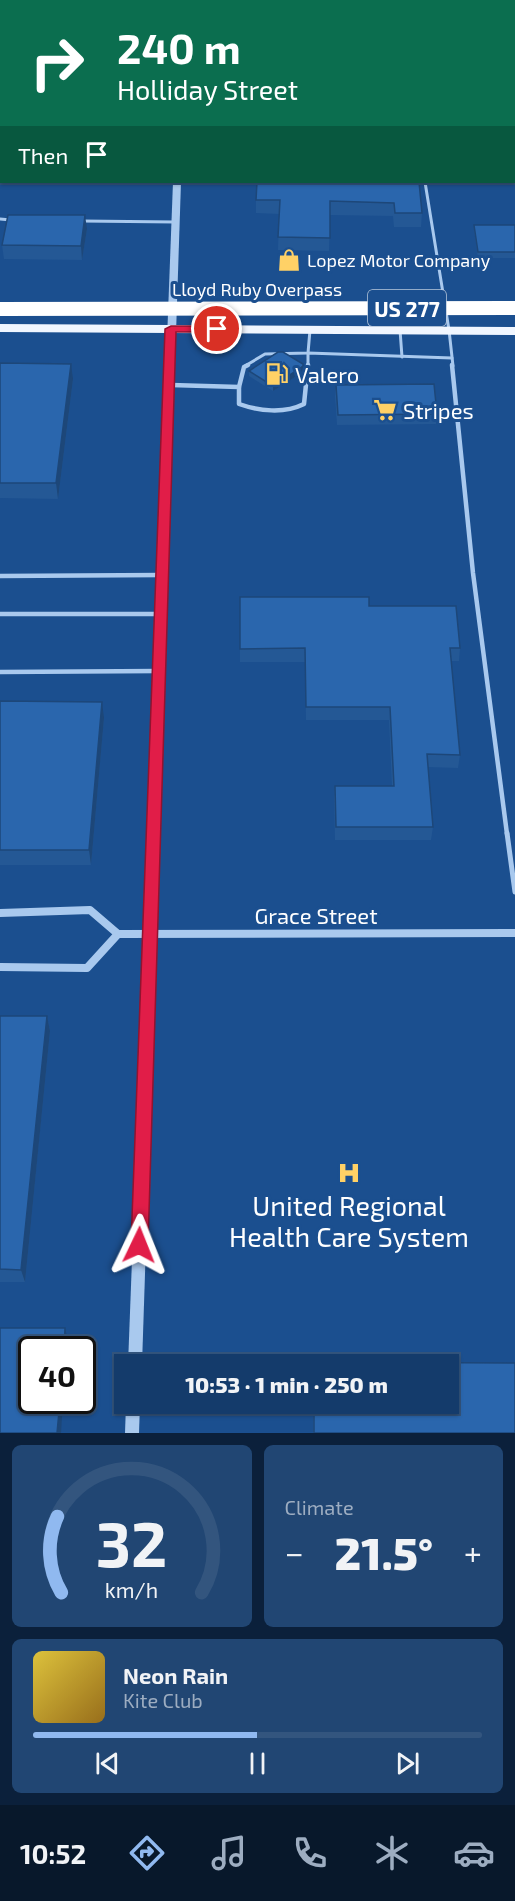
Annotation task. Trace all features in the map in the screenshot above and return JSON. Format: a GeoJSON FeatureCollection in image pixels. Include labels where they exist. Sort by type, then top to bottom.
{"type":"FeatureCollection","features":[{"type":"Feature","properties":{"kind":"highway","name":"Lloyd Ruby Overpass"},"geometry":{"type":"LineString","coordinates":[[0,309],[515,308]]}},
{"type":"Feature","properties":{"kind":"main road"},"geometry":{"type":"LineString","coordinates":[[0,328],[515,331]]}},
{"type":"Feature","properties":{"kind":"street"},"geometry":{"type":"LineString","coordinates":[[135,1354],[168,385],[177,183]]}},
{"type":"Feature","properties":{"kind":"street"},"geometry":{"type":"LineString","coordinates":[[0,913],[90,910],[118,934],[87,968],[0,967]]}},
{"type":"Feature","properties":{"kind":"street","name":"Grace Street"},"geometry":{"type":"LineString","coordinates":[[118,934],[515,933]]}},
{"type":"Feature","properties":{"kind":"street"},"geometry":{"type":"LineString","coordinates":[[132,1433],[133,1414]]}},
{"type":"Feature","properties":{"kind":"lane"},"geometry":{"type":"LineString","coordinates":[[425,183],[449,330],[473,573],[515,892]]}},
{"type":"Feature","properties":{"kind":"lane"},"geometry":{"type":"LineString","coordinates":[[0,219],[22,220]]}},
{"type":"Feature","properties":{"kind":"lane"},"geometry":{"type":"LineString","coordinates":[[79,221],[176,222]]}},
{"type":"Feature","properties":{"kind":"lane"},"geometry":{"type":"LineString","coordinates":[[310,330],[308,353],[308,378],[304,404],[297,409],[251,410],[239,404],[239,387],[244,367],[265,354],[308,353],[452,358]]}},
{"type":"Feature","properties":{"kind":"lane"},"geometry":{"type":"LineString","coordinates":[[400,330],[402,357]]}},
{"type":"Feature","properties":{"kind":"lane"},"geometry":{"type":"LineString","coordinates":[[168,385],[239,387]]}},
{"type":"Feature","properties":{"kind":"lane"},"geometry":{"type":"LineString","coordinates":[[0,576],[163,576]]}},
{"type":"Feature","properties":{"kind":"lane"},"geometry":{"type":"LineString","coordinates":[[0,614],[161,614]]}},
{"type":"Feature","properties":{"kind":"lane"},"geometry":{"type":"LineString","coordinates":[[0,672],[160,671]]}},
{"type":"Feature","properties":{"kind":"building"},"geometry":{"type":"Polygon","coordinates":[[[257,183],[419,183],[422,213],[395,213],[394,203],[330,201],[330,238],[278,237],[280,200],[256,200],[257,183]]]}},
{"type":"Feature","properties":{"kind":"building"},"geometry":{"type":"Polygon","coordinates":[[[8,215],[85,215],[81,246],[2,245],[8,215]]]}},
{"type":"Feature","properties":{"kind":"building"},"geometry":{"type":"Polygon","coordinates":[[[474,225],[515,225],[515,252],[478,252],[474,225]]]}},
{"type":"Feature","properties":{"kind":"building","name":"Valero"},"geometry":{"type":"Polygon","coordinates":[[[278,352],[283,352],[303,366],[273,386],[249,371],[278,352]]]}},
{"type":"Feature","properties":{"kind":"building"},"geometry":{"type":"Polygon","coordinates":[[[0,363],[71,364],[56,483],[0,483],[0,363]]]}},
{"type":"Feature","properties":{"kind":"building","name":"Stripes"},"geometry":{"type":"Polygon","coordinates":[[[434,384],[437,414],[338,415],[336,385],[434,384]]]}},
{"type":"Feature","properties":{"kind":"building"},"geometry":{"type":"Polygon","coordinates":[[[240,597],[369,597],[369,606],[456,606],[460,648],[450,648],[460,755],[427,754],[433,827],[336,827],[335,786],[394,786],[390,707],[306,707],[305,648],[240,649],[240,597]]]}},
{"type":"Feature","properties":{"kind":"building"},"geometry":{"type":"Polygon","coordinates":[[[0,701],[102,702],[89,850],[0,850],[0,701]]]}},
{"type":"Feature","properties":{"kind":"building"},"geometry":{"type":"Polygon","coordinates":[[[0,1016],[47,1016],[21,1270],[0,1269],[0,1016]]]}},
{"type":"Feature","properties":{"kind":"building"},"geometry":{"type":"Polygon","coordinates":[[[0,1328],[65,1328],[65,1336],[18,1336],[18,1414],[59,1414],[57,1433],[0,1433],[0,1328]]]}},
{"type":"Feature","properties":{"kind":"building"},"geometry":{"type":"Polygon","coordinates":[[[459,1363],[515,1363],[515,1433],[314,1433],[314,1414],[459,1414],[459,1363]]]}},
{"type":"Feature","properties":{"kind":"place","name":"Lopez Motor Company"},"geometry":{"type":"Point","coordinates":[289,260]}},
{"type":"Feature","properties":{"kind":"place","name":"Valero"},"geometry":{"type":"Point","coordinates":[277,374]}},
{"type":"Feature","properties":{"kind":"place","name":"Stripes"},"geometry":{"type":"Point","coordinates":[385,410]}},
{"type":"Feature","properties":{"kind":"place","name":"United Regional Health Care System"},"geometry":{"type":"Point","coordinates":[349,1173]}},
{"type":"Feature","properties":{"kind":"route"},"geometry":{"type":"LineString","coordinates":[[139,1245],[171,329],[217,329]]}}]}
